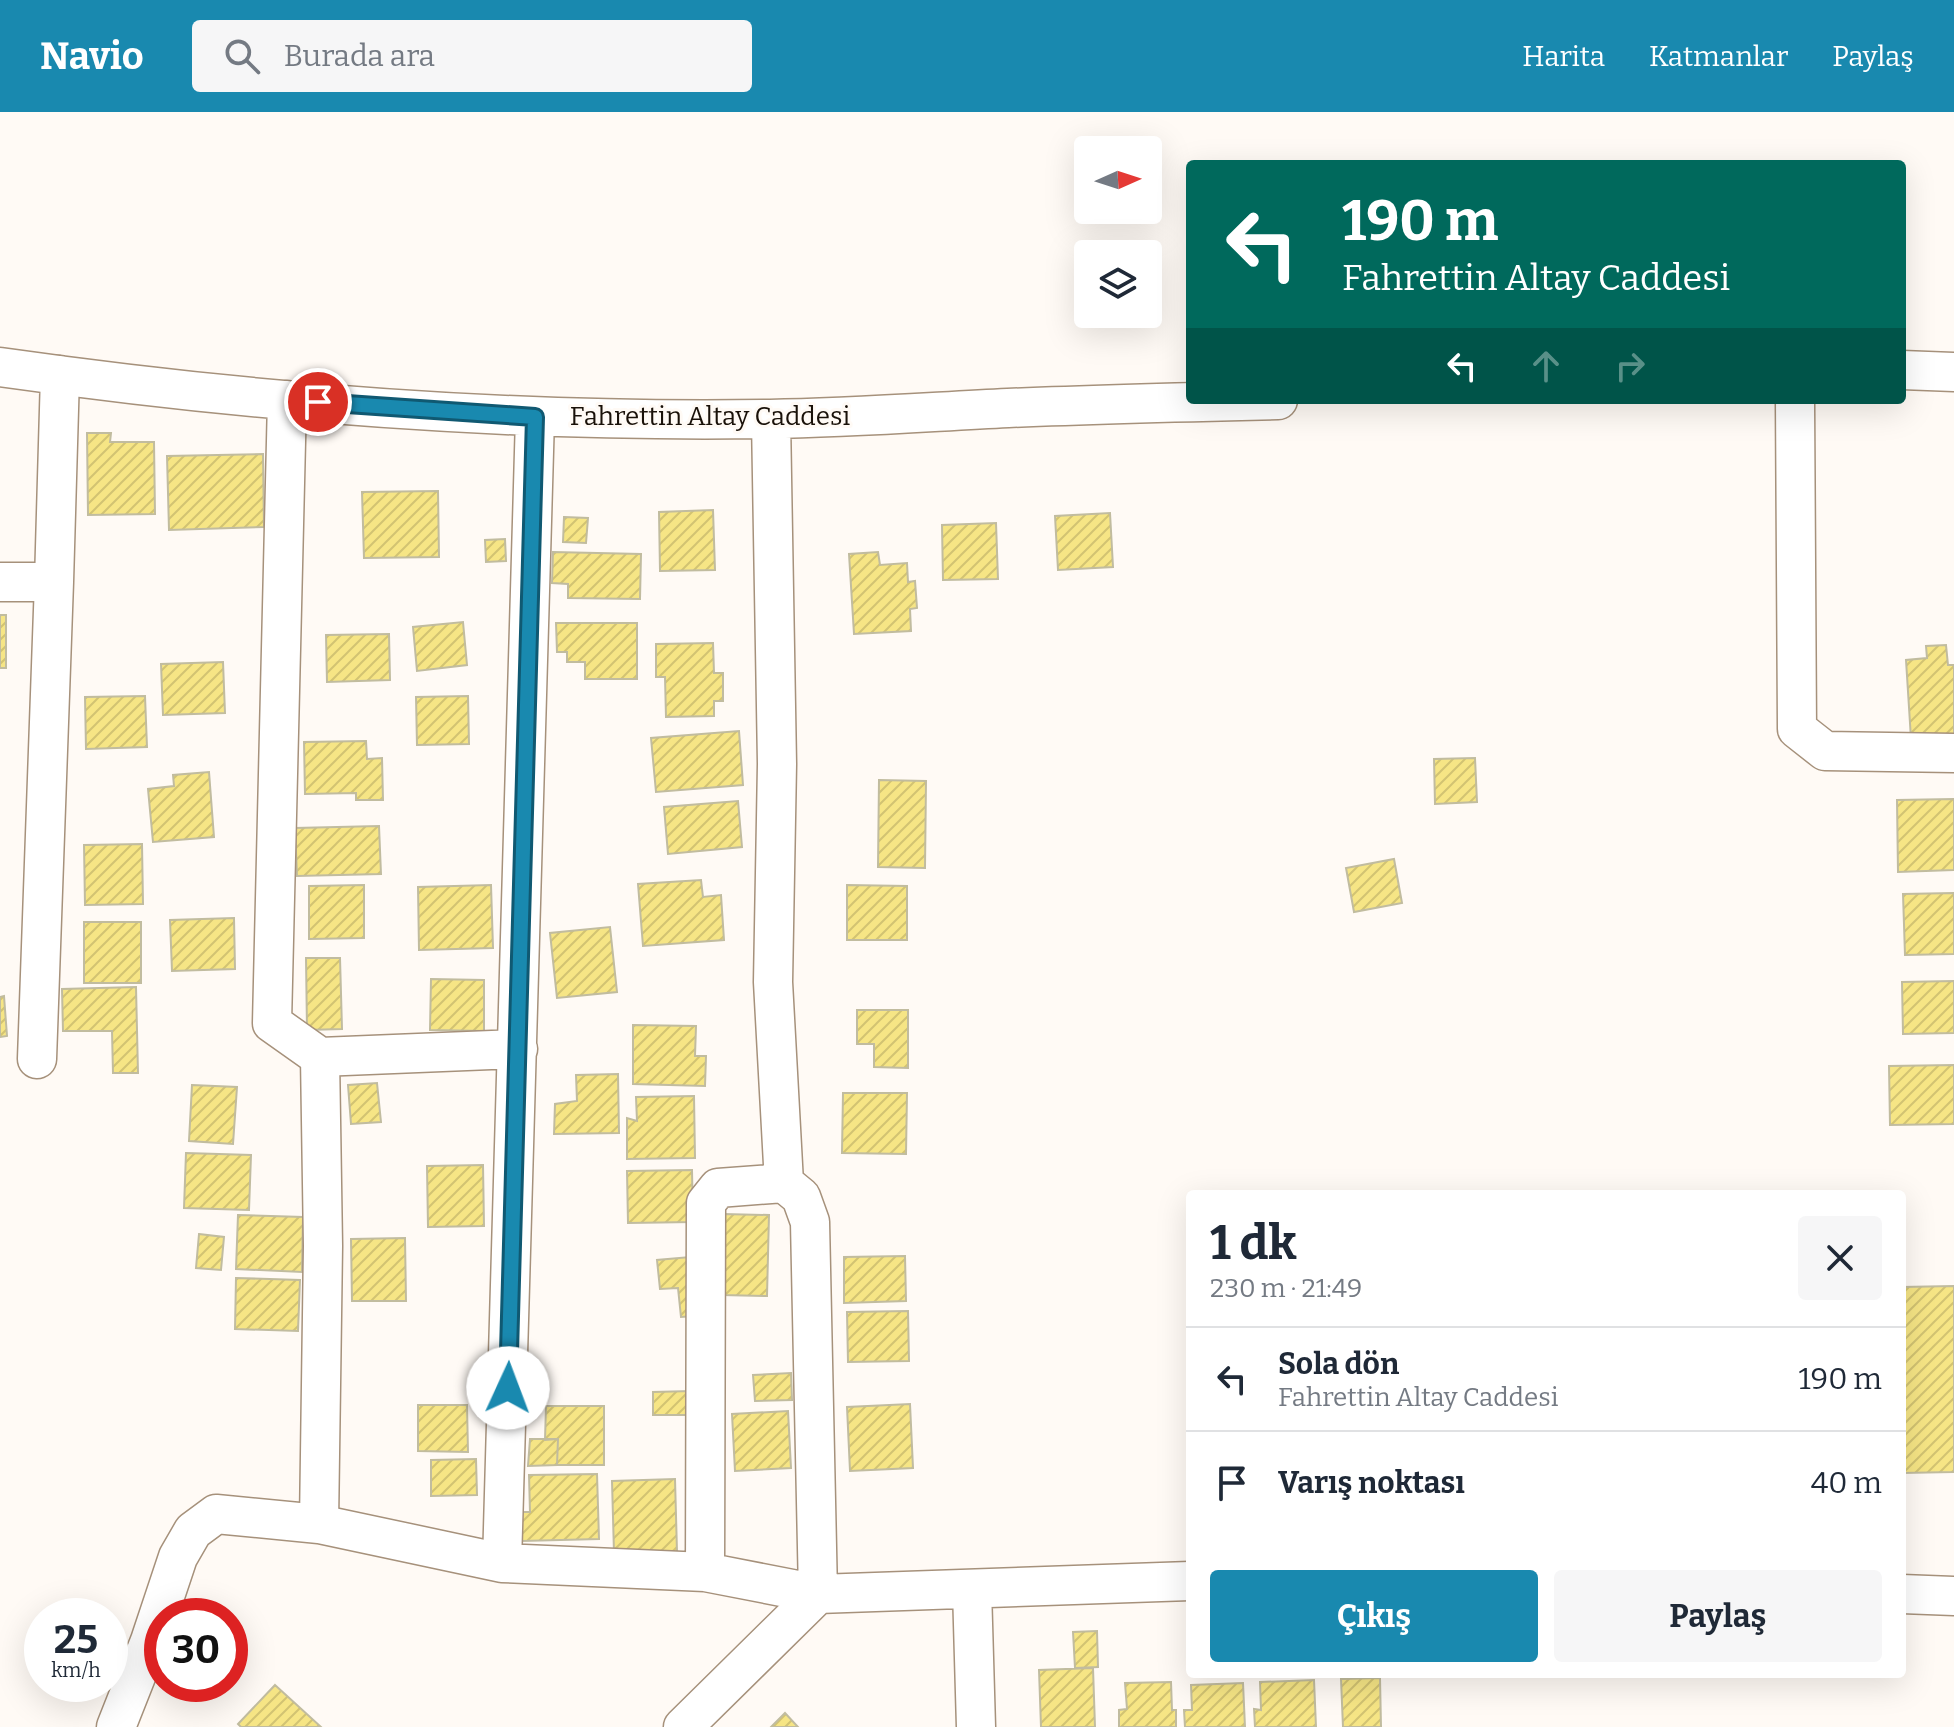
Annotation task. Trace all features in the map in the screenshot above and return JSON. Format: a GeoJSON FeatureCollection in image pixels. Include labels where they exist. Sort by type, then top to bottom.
{"type":"FeatureCollection","features":[{"type":"Feature","properties":{"kind":"street","name":"Fahrettin Altay Caddesi"},"geometry":{"type":"LineString","coordinates":[[0,367],[287,400],[535,417],[771,419],[1186,402]]}},
{"type":"Feature","properties":{"kind":"street"},"geometry":{"type":"LineString","coordinates":[[1906,370],[1954,372]]}},
{"type":"Feature","properties":{"kind":"street"},"geometry":{"type":"LineString","coordinates":[[37,1059],[60,375]]}},
{"type":"Feature","properties":{"kind":"street"},"geometry":{"type":"LineString","coordinates":[[287,400],[272,1023],[320,1057],[518,1049]]}},
{"type":"Feature","properties":{"kind":"street"},"geometry":{"type":"LineString","coordinates":[[1795,404],[1797,729],[1825,751],[1954,753]]}},
{"type":"Feature","properties":{"kind":"street"},"geometry":{"type":"LineString","coordinates":[[502,1563],[535,417]]}},
{"type":"Feature","properties":{"kind":"street"},"geometry":{"type":"LineString","coordinates":[[771,419],[777,764],[773,982],[784,1183]]}},
{"type":"Feature","properties":{"kind":"street"},"geometry":{"type":"LineString","coordinates":[[0,582],[54,582]]}},
{"type":"Feature","properties":{"kind":"street"},"geometry":{"type":"LineString","coordinates":[[319,1524],[323,1246],[320,1057]]}},
{"type":"Feature","properties":{"kind":"street"},"geometry":{"type":"LineString","coordinates":[[683,1727],[818,1594],[810,1222],[801,1197],[784,1183],[718,1188],[706,1203],[705,1572]]}},
{"type":"Feature","properties":{"kind":"street"},"geometry":{"type":"LineString","coordinates":[[116,1727],[150,1641],[178,1557],[193,1531],[216,1514],[319,1524],[502,1563],[705,1572],[818,1594],[1186,1581]]}},
{"type":"Feature","properties":{"kind":"street"},"geometry":{"type":"LineString","coordinates":[[972,1589],[976,1727]]}},
{"type":"Feature","properties":{"kind":"street"},"geometry":{"type":"LineString","coordinates":[[1906,1594],[1954,1596]]}},
{"type":"Feature","properties":{"kind":"building"},"geometry":{"type":"Polygon","coordinates":[[[87,433],[111,433],[110,442],[154,442],[155,514],[88,515],[87,433]]]}},
{"type":"Feature","properties":{"kind":"building"},"geometry":{"type":"Polygon","coordinates":[[[263,454],[264,527],[169,530],[167,456],[263,454]]]}},
{"type":"Feature","properties":{"kind":"building"},"geometry":{"type":"Polygon","coordinates":[[[438,491],[439,557],[364,558],[362,492],[438,491]]]}},
{"type":"Feature","properties":{"kind":"building"},"geometry":{"type":"Polygon","coordinates":[[[713,510],[715,570],[660,571],[659,512],[713,510]]]}},
{"type":"Feature","properties":{"kind":"building"},"geometry":{"type":"Polygon","coordinates":[[[1110,513],[1113,567],[1058,570],[1055,516],[1110,513]]]}},
{"type":"Feature","properties":{"kind":"building"},"geometry":{"type":"Polygon","coordinates":[[[564,517],[588,518],[586,543],[563,542],[564,517]]]}},
{"type":"Feature","properties":{"kind":"building"},"geometry":{"type":"Polygon","coordinates":[[[996,523],[998,579],[943,580],[942,525],[996,523]]]}},
{"type":"Feature","properties":{"kind":"building"},"geometry":{"type":"Polygon","coordinates":[[[505,539],[506,561],[486,562],[485,540],[505,539]]]}},
{"type":"Feature","properties":{"kind":"building"},"geometry":{"type":"Polygon","coordinates":[[[553,552],[641,554],[640,599],[568,598],[568,584],[552,583],[553,552]]]}},
{"type":"Feature","properties":{"kind":"building"},"geometry":{"type":"Polygon","coordinates":[[[878,552],[880,565],[907,563],[908,582],[915,581],[917,608],[910,609],[911,631],[854,634],[849,554],[878,552]]]}},
{"type":"Feature","properties":{"kind":"building"},"geometry":{"type":"Polygon","coordinates":[[[0,615],[6,615],[6,668],[0,668],[0,615]]]}},
{"type":"Feature","properties":{"kind":"building"},"geometry":{"type":"Polygon","coordinates":[[[463,622],[467,665],[417,671],[413,627],[463,622]]]}},
{"type":"Feature","properties":{"kind":"building"},"geometry":{"type":"Polygon","coordinates":[[[556,623],[637,623],[637,679],[585,679],[585,662],[567,662],[567,652],[557,652],[556,623]]]}},
{"type":"Feature","properties":{"kind":"building"},"geometry":{"type":"Polygon","coordinates":[[[389,634],[390,680],[327,682],[326,635],[389,634]]]}},
{"type":"Feature","properties":{"kind":"building"},"geometry":{"type":"Polygon","coordinates":[[[713,643],[714,673],[723,673],[723,701],[714,701],[714,716],[666,717],[665,677],[656,677],[656,644],[713,643]]]}},
{"type":"Feature","properties":{"kind":"building"},"geometry":{"type":"Polygon","coordinates":[[[1946,645],[1948,665],[1954,665],[1954,736],[1911,739],[1906,660],[1927,658],[1926,646],[1946,645]]]}},
{"type":"Feature","properties":{"kind":"building"},"geometry":{"type":"Polygon","coordinates":[[[223,662],[225,713],[163,715],[161,664],[223,662]]]}},
{"type":"Feature","properties":{"kind":"building"},"geometry":{"type":"Polygon","coordinates":[[[145,696],[147,747],[86,749],[85,697],[145,696]]]}},
{"type":"Feature","properties":{"kind":"building"},"geometry":{"type":"Polygon","coordinates":[[[468,696],[469,744],[417,745],[416,697],[468,696]]]}},
{"type":"Feature","properties":{"kind":"building"},"geometry":{"type":"Polygon","coordinates":[[[739,731],[743,785],[656,792],[651,738],[739,731]]]}},
{"type":"Feature","properties":{"kind":"building"},"geometry":{"type":"Polygon","coordinates":[[[366,741],[367,759],[382,758],[383,800],[356,800],[356,793],[305,794],[304,742],[366,741]]]}},
{"type":"Feature","properties":{"kind":"building"},"geometry":{"type":"Polygon","coordinates":[[[1475,758],[1477,802],[1435,804],[1434,759],[1475,758]]]}},
{"type":"Feature","properties":{"kind":"building"},"geometry":{"type":"Polygon","coordinates":[[[209,772],[214,837],[153,842],[148,789],[174,786],[173,775],[209,772]]]}},
{"type":"Feature","properties":{"kind":"building"},"geometry":{"type":"Polygon","coordinates":[[[879,780],[926,781],[925,868],[878,867],[879,780]]]}},
{"type":"Feature","properties":{"kind":"building"},"geometry":{"type":"Polygon","coordinates":[[[1954,799],[1954,870],[1898,872],[1897,800],[1954,799]]]}},
{"type":"Feature","properties":{"kind":"building"},"geometry":{"type":"Polygon","coordinates":[[[738,801],[742,847],[668,854],[664,807],[738,801]]]}},
{"type":"Feature","properties":{"kind":"building"},"geometry":{"type":"Polygon","coordinates":[[[379,826],[381,874],[297,876],[295,828],[379,826]]]}},
{"type":"Feature","properties":{"kind":"building"},"geometry":{"type":"Polygon","coordinates":[[[142,844],[143,904],[85,905],[84,845],[142,844]]]}},
{"type":"Feature","properties":{"kind":"building"},"geometry":{"type":"Polygon","coordinates":[[[1394,859],[1402,903],[1354,912],[1346,868],[1394,859]]]}},
{"type":"Feature","properties":{"kind":"building"},"geometry":{"type":"Polygon","coordinates":[[[701,880],[703,897],[721,895],[724,940],[643,946],[638,884],[701,880]]]}},
{"type":"Feature","properties":{"kind":"building"},"geometry":{"type":"Polygon","coordinates":[[[364,885],[364,938],[309,939],[309,886],[364,885]]]}},
{"type":"Feature","properties":{"kind":"building"},"geometry":{"type":"Polygon","coordinates":[[[491,885],[493,948],[419,950],[418,887],[491,885]]]}},
{"type":"Feature","properties":{"kind":"building"},"geometry":{"type":"Polygon","coordinates":[[[847,885],[907,886],[907,940],[847,940],[847,885]]]}},
{"type":"Feature","properties":{"kind":"building"},"geometry":{"type":"Polygon","coordinates":[[[1954,893],[1954,954],[1905,955],[1903,894],[1954,893]]]}},
{"type":"Feature","properties":{"kind":"building"},"geometry":{"type":"Polygon","coordinates":[[[234,918],[235,969],[172,971],[170,920],[234,918]]]}},
{"type":"Feature","properties":{"kind":"building"},"geometry":{"type":"Polygon","coordinates":[[[84,922],[141,922],[141,983],[84,983],[84,922]]]}},
{"type":"Feature","properties":{"kind":"building"},"geometry":{"type":"Polygon","coordinates":[[[610,927],[617,992],[557,998],[550,933],[610,927]]]}},
{"type":"Feature","properties":{"kind":"building"},"geometry":{"type":"Polygon","coordinates":[[[306,958],[340,958],[342,1029],[307,1030],[306,958]]]}},
{"type":"Feature","properties":{"kind":"building"},"geometry":{"type":"Polygon","coordinates":[[[431,979],[484,980],[484,1031],[430,1030],[431,979]]]}},
{"type":"Feature","properties":{"kind":"building"},"geometry":{"type":"Polygon","coordinates":[[[1954,981],[1954,1033],[1903,1034],[1902,982],[1954,981]]]}},
{"type":"Feature","properties":{"kind":"building"},"geometry":{"type":"Polygon","coordinates":[[[136,987],[138,1073],[113,1073],[112,1031],[63,1031],[62,989],[136,987]]]}},
{"type":"Feature","properties":{"kind":"building"},"geometry":{"type":"Polygon","coordinates":[[[4,996],[7,1036],[0,1037],[0,997],[4,996]]]}},
{"type":"Feature","properties":{"kind":"building"},"geometry":{"type":"Polygon","coordinates":[[[857,1010],[908,1010],[908,1068],[874,1067],[874,1044],[857,1044],[857,1010]]]}},
{"type":"Feature","properties":{"kind":"building"},"geometry":{"type":"Polygon","coordinates":[[[633,1025],[696,1026],[695,1056],[706,1056],[705,1086],[633,1084],[633,1025]]]}},
{"type":"Feature","properties":{"kind":"building"},"geometry":{"type":"Polygon","coordinates":[[[1954,1065],[1954,1124],[1890,1125],[1889,1066],[1954,1065]]]}},
{"type":"Feature","properties":{"kind":"building"},"geometry":{"type":"Polygon","coordinates":[[[618,1074],[619,1133],[554,1134],[555,1104],[577,1101],[576,1075],[618,1074]]]}},
{"type":"Feature","properties":{"kind":"building"},"geometry":{"type":"Polygon","coordinates":[[[377,1083],[381,1122],[351,1124],[348,1085],[377,1083]]]}},
{"type":"Feature","properties":{"kind":"building"},"geometry":{"type":"Polygon","coordinates":[[[192,1085],[237,1087],[233,1144],[189,1141],[192,1085]]]}},
{"type":"Feature","properties":{"kind":"building"},"geometry":{"type":"Polygon","coordinates":[[[843,1093],[907,1093],[906,1154],[842,1153],[843,1093]]]}},
{"type":"Feature","properties":{"kind":"building"},"geometry":{"type":"Polygon","coordinates":[[[694,1096],[695,1158],[627,1159],[627,1118],[637,1121],[636,1097],[694,1096]]]}},
{"type":"Feature","properties":{"kind":"building"},"geometry":{"type":"Polygon","coordinates":[[[186,1153],[251,1155],[249,1210],[184,1208],[186,1153]]]}},
{"type":"Feature","properties":{"kind":"building"},"geometry":{"type":"Polygon","coordinates":[[[483,1165],[484,1226],[428,1227],[427,1166],[483,1165]]]}},
{"type":"Feature","properties":{"kind":"building"},"geometry":{"type":"Polygon","coordinates":[[[692,1170],[693,1222],[628,1223],[627,1171],[692,1170]]]}},
{"type":"Feature","properties":{"kind":"building"},"geometry":{"type":"Polygon","coordinates":[[[723,1214],[769,1215],[767,1296],[722,1295],[723,1214]]]}},
{"type":"Feature","properties":{"kind":"building"},"geometry":{"type":"Polygon","coordinates":[[[238,1215],[303,1217],[302,1272],[236,1269],[238,1215]]]}},
{"type":"Feature","properties":{"kind":"building"},"geometry":{"type":"Polygon","coordinates":[[[199,1234],[224,1237],[221,1270],[196,1268],[199,1234]]]}},
{"type":"Feature","properties":{"kind":"building"},"geometry":{"type":"Polygon","coordinates":[[[405,1238],[406,1301],[352,1301],[351,1239],[405,1238]]]}},
{"type":"Feature","properties":{"kind":"building"},"geometry":{"type":"Polygon","coordinates":[[[905,1256],[906,1301],[844,1303],[844,1257],[905,1256]]]}},
{"type":"Feature","properties":{"kind":"building"},"geometry":{"type":"Polygon","coordinates":[[[690,1257],[695,1316],[681,1317],[678,1288],[660,1289],[657,1260],[690,1257]]]}},
{"type":"Feature","properties":{"kind":"building"},"geometry":{"type":"Polygon","coordinates":[[[236,1278],[300,1280],[298,1331],[235,1329],[236,1278]]]}},
{"type":"Feature","properties":{"kind":"building"},"geometry":{"type":"Polygon","coordinates":[[[1954,1286],[1954,1472],[1906,1473],[1906,1287],[1954,1286]]]}},
{"type":"Feature","properties":{"kind":"building"},"geometry":{"type":"Polygon","coordinates":[[[908,1311],[909,1361],[848,1362],[847,1312],[908,1311]]]}},
{"type":"Feature","properties":{"kind":"building"},"geometry":{"type":"Polygon","coordinates":[[[791,1373],[792,1400],[755,1401],[753,1375],[791,1373]]]}},
{"type":"Feature","properties":{"kind":"building"},"geometry":{"type":"Polygon","coordinates":[[[692,1391],[693,1415],[653,1415],[653,1392],[692,1391]]]}},
{"type":"Feature","properties":{"kind":"building"},"geometry":{"type":"Polygon","coordinates":[[[910,1404],[913,1468],[850,1471],[847,1407],[910,1404]]]}},
{"type":"Feature","properties":{"kind":"building"},"geometry":{"type":"Polygon","coordinates":[[[418,1405],[467,1405],[468,1452],[418,1451],[418,1405]]]}},
{"type":"Feature","properties":{"kind":"building"},"geometry":{"type":"Polygon","coordinates":[[[546,1406],[604,1406],[604,1465],[557,1465],[558,1439],[545,1440],[546,1406]]]}},
{"type":"Feature","properties":{"kind":"building"},"geometry":{"type":"Polygon","coordinates":[[[788,1411],[791,1468],[735,1471],[732,1414],[788,1411]]]}},
{"type":"Feature","properties":{"kind":"building"},"geometry":{"type":"Polygon","coordinates":[[[530,1439],[558,1439],[557,1465],[528,1466],[530,1439]]]}},
{"type":"Feature","properties":{"kind":"building"},"geometry":{"type":"Polygon","coordinates":[[[476,1459],[477,1495],[431,1496],[431,1460],[476,1459]]]}},
{"type":"Feature","properties":{"kind":"building"},"geometry":{"type":"Polygon","coordinates":[[[597,1474],[599,1539],[522,1541],[522,1512],[530,1512],[529,1475],[597,1474]]]}},
{"type":"Feature","properties":{"kind":"building"},"geometry":{"type":"Polygon","coordinates":[[[675,1479],[677,1552],[614,1553],[612,1481],[675,1479]]]}},
{"type":"Feature","properties":{"kind":"building"},"geometry":{"type":"Polygon","coordinates":[[[1097,1631],[1098,1667],[1075,1668],[1073,1632],[1097,1631]]]}},
{"type":"Feature","properties":{"kind":"building"},"geometry":{"type":"Polygon","coordinates":[[[1093,1668],[1095,1727],[1041,1727],[1039,1670],[1093,1668]]]}},
{"type":"Feature","properties":{"kind":"building"},"geometry":{"type":"Polygon","coordinates":[[[1380,1678],[1381,1727],[1343,1727],[1341,1679],[1380,1678]]]}},
{"type":"Feature","properties":{"kind":"building"},"geometry":{"type":"Polygon","coordinates":[[[1314,1680],[1316,1727],[1255,1727],[1254,1709],[1261,1710],[1260,1682],[1314,1680]]]}},
{"type":"Feature","properties":{"kind":"building"},"geometry":{"type":"Polygon","coordinates":[[[1171,1682],[1176,1727],[1119,1727],[1119,1710],[1127,1709],[1125,1683],[1171,1682]]]}},
{"type":"Feature","properties":{"kind":"building"},"geometry":{"type":"Polygon","coordinates":[[[1243,1683],[1245,1727],[1185,1727],[1184,1710],[1192,1710],[1191,1685],[1243,1683]]]}},
{"type":"Feature","properties":{"kind":"building"},"geometry":{"type":"Polygon","coordinates":[[[275,1685],[321,1727],[241,1727],[238,1724],[275,1685]]]}},
{"type":"Feature","properties":{"kind":"building"},"geometry":{"type":"Polygon","coordinates":[[[785,1713],[798,1727],[771,1727],[785,1713]]]}},
{"type":"Feature","properties":{"kind":"route"},"geometry":{"type":"LineString","coordinates":[[318,402],[535,417],[508,1388]]}}]}
